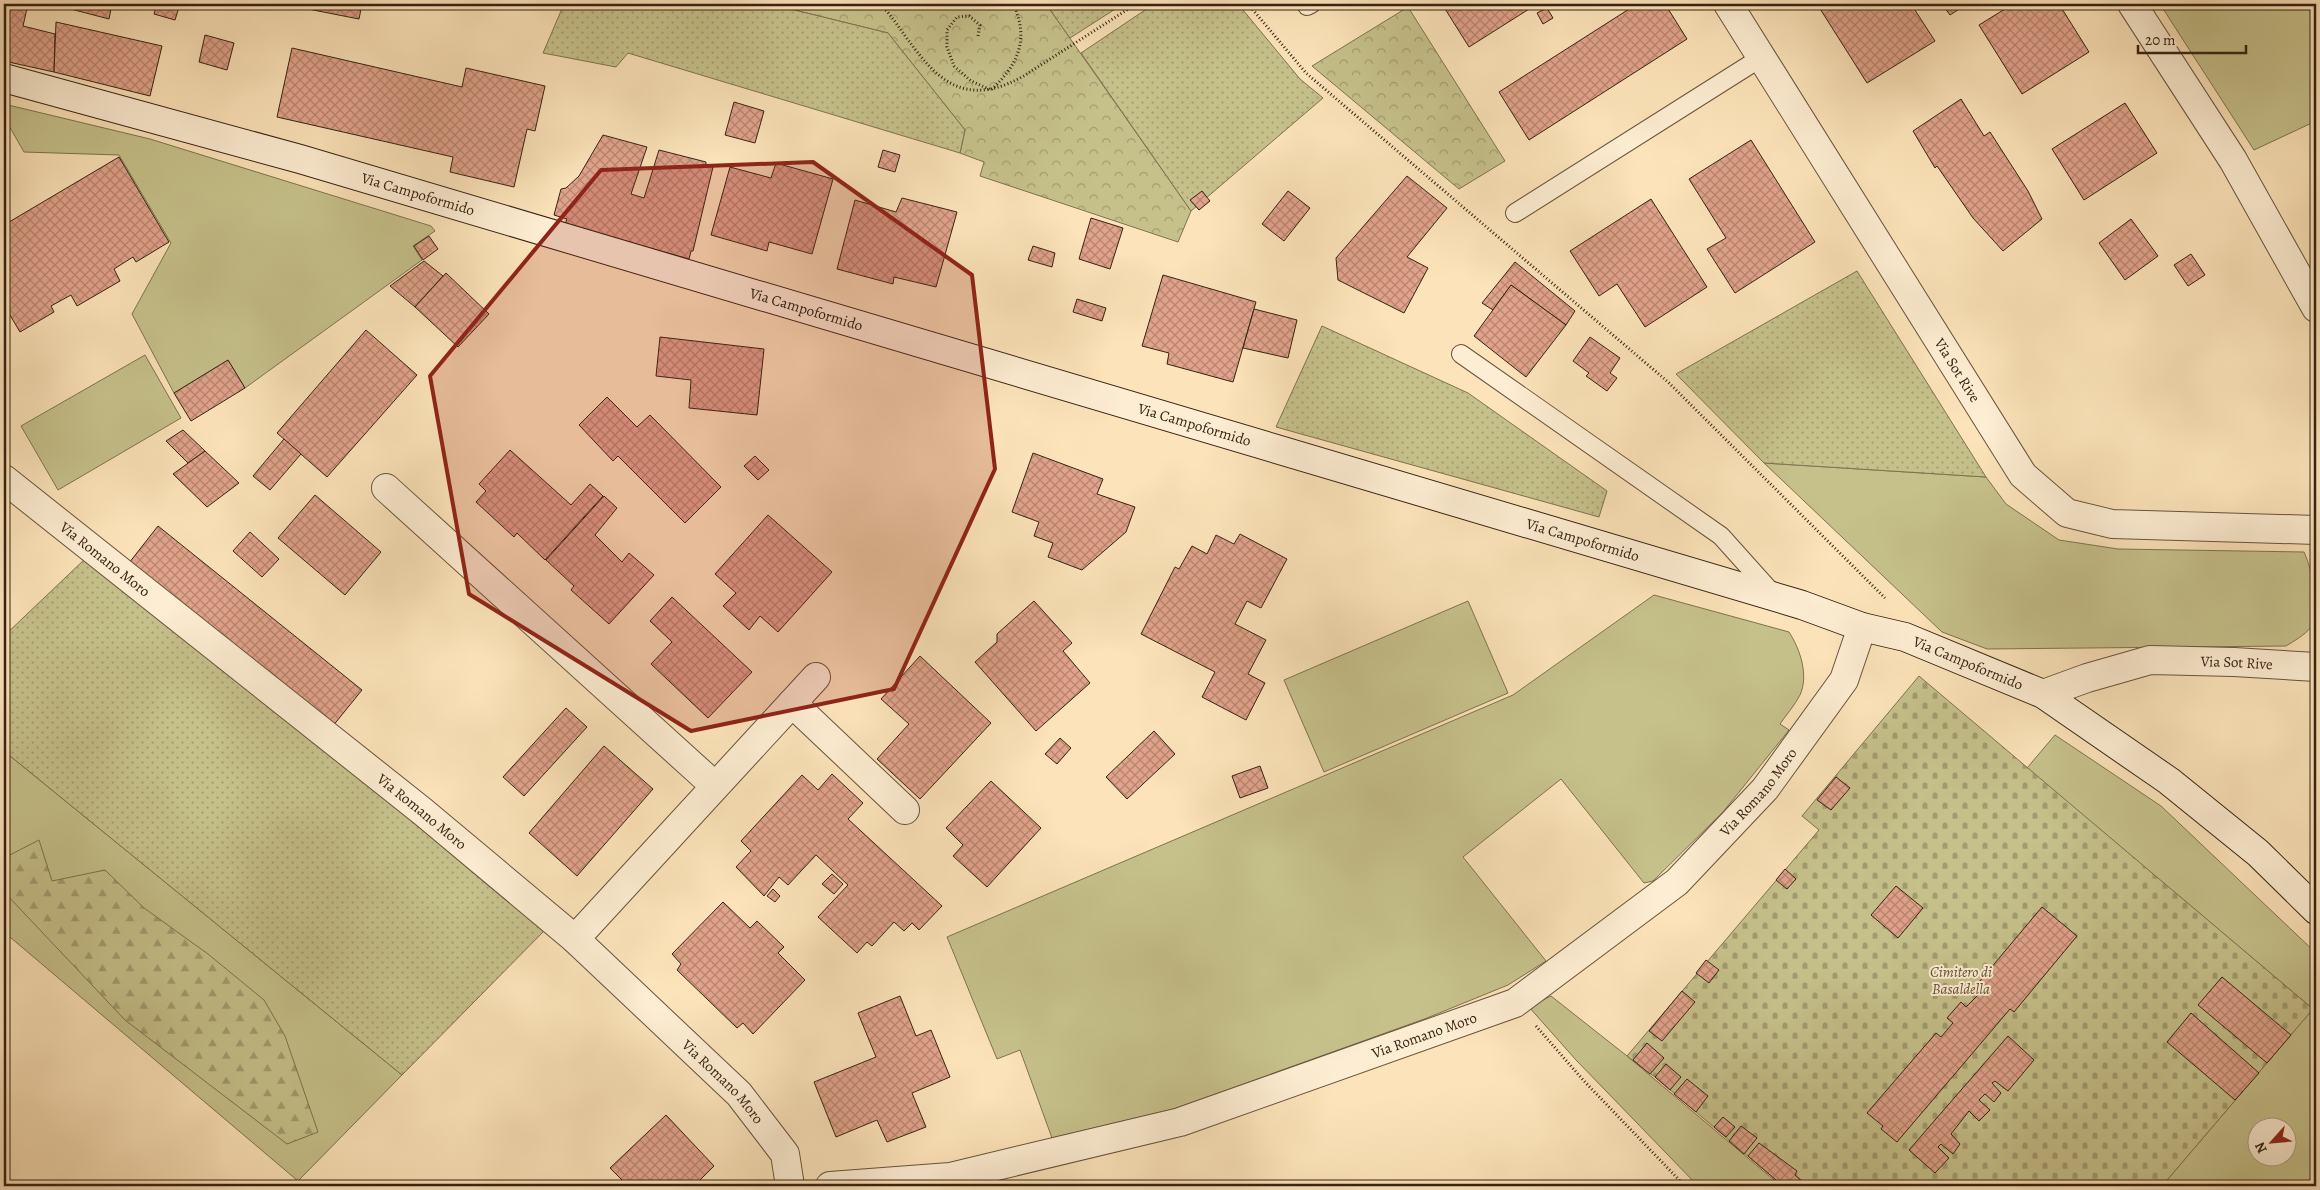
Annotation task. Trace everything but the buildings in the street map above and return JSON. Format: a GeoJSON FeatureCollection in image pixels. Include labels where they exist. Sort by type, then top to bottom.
{"type":"FeatureCollection","features":[{"type":"Feature","properties":{"kind":"street","name":"Via Sot Rive"},"geometry":{"type":"LineString","coordinates":[[1728,4],[2023,475],[2066,513],[2112,524],[2316,530]]}},
{"type":"Feature","properties":{"kind":"street"},"geometry":{"type":"LineString","coordinates":[[2132,4],[2233,160],[2316,308]]}},
{"type":"Feature","properties":{"kind":"street","name":"Via Campoformido"},"geometry":{"type":"LineString","coordinates":[[4,78],[300,159],[1777,598],[1862,627],[1904,637],[2043,694],[2169,781],[2258,853],[2316,910]]}},
{"type":"Feature","properties":{"kind":"street","name":"Via Romano Moro"},"geometry":{"type":"LineString","coordinates":[[4,479],[422,811],[575,939],[739,1094],[786,1154],[790,1186]]}},
{"type":"Feature","properties":{"kind":"street"},"geometry":{"type":"LineString","coordinates":[[386,488],[715,786]]}},
{"type":"Feature","properties":{"kind":"street","name":"Via Romano Moro"},"geometry":{"type":"LineString","coordinates":[[830,1186],[950,1177],[1180,1122],[1515,1003],[1677,882],[1765,789],[1844,680],[1862,627]]}},
{"type":"Feature","properties":{"kind":"street","name":"Via Sot Rive"},"geometry":{"type":"LineString","coordinates":[[2043,694],[2088,678],[2150,660],[2316,667]]}},
{"type":"Feature","properties":{"kind":"street"},"geometry":{"type":"LineString","coordinates":[[575,939],[816,676]]}},
{"type":"Feature","properties":{"kind":"street"},"geometry":{"type":"LineString","coordinates":[[792,703],[905,810]]}},
{"type":"Feature","properties":{"kind":"lane"},"geometry":{"type":"LineString","coordinates":[[1515,213],[1762,57]]}},
{"type":"Feature","properties":{"kind":"lane"},"geometry":{"type":"LineString","coordinates":[[1461,354],[1720,536],[1777,598]]}},
{"type":"Feature","properties":{"kind":"path"},"geometry":{"type":"LineString","coordinates":[[877,4],[886,11],[936,76],[966,90],[991,90],[1006,86],[1022,78],[1136,4]]}},
{"type":"Feature","properties":{"kind":"path"},"geometry":{"type":"LineString","coordinates":[[991,90],[1007,75],[1017,58],[1021,39],[1019,16],[1013,4]]}},
{"type":"Feature","properties":{"kind":"path"},"geometry":{"type":"LineString","coordinates":[[1248,4],[1306,73],[1668,382],[1908,621],[1904,637]]}},
{"type":"Feature","properties":{"kind":"path"},"geometry":{"type":"LineString","coordinates":[[978,36],[980,25],[975,20],[969,16],[957,17],[947,30],[947,47],[954,66],[971,81],[991,90]]}},
{"type":"Feature","properties":{"kind":"path"},"geometry":{"type":"LineString","coordinates":[[1515,1003],[1584,1082],[1686,1186]]}},
{"type":"Feature","properties":{"kind":"highlighted area"},"geometry":{"type":"Polygon","coordinates":[[[813,162],[972,275],[995,469],[894,689],[691,731],[469,594],[430,376],[601,170],[813,162]]]}},
{"type":"Feature","properties":{"kind":"green space"},"geometry":{"type":"Polygon","coordinates":[[[564,4],[770,4],[888,33],[965,130],[960,153],[628,53],[616,67],[543,53],[564,4]]]}},
{"type":"Feature","properties":{"kind":"green space"},"geometry":{"type":"Polygon","coordinates":[[[770,4],[1046,4],[1191,211],[1178,242],[980,176],[984,162],[960,153],[965,130],[888,33],[770,4]]]}},
{"type":"Feature","properties":{"kind":"green space"},"geometry":{"type":"Polygon","coordinates":[[[1046,4],[1123,4],[1070,38],[1046,4]]]}},
{"type":"Feature","properties":{"kind":"green space"},"geometry":{"type":"Polygon","coordinates":[[[1154,4],[1238,4],[1300,79],[1323,98],[1191,211],[1081,53],[1154,4]]]}},
{"type":"Feature","properties":{"kind":"green space"},"geometry":{"type":"Polygon","coordinates":[[[2160,4],[2316,4],[2316,121],[2254,150],[2160,4]]]}},
{"type":"Feature","properties":{"kind":"green space"},"geometry":{"type":"Polygon","coordinates":[[[1408,7],[1505,161],[1459,189],[1312,66],[1408,7]]]}},
{"type":"Feature","properties":{"kind":"green space"},"geometry":{"type":"Polygon","coordinates":[[[4,104],[150,139],[431,226],[435,231],[413,246],[422,260],[245,388],[228,360],[174,393],[132,314],[171,243],[119,155],[24,152],[4,117],[4,104]]]}},
{"type":"Feature","properties":{"kind":"green space"},"geometry":{"type":"Polygon","coordinates":[[[1857,271],[1986,477],[1764,463],[1676,374],[1857,271]]]}},
{"type":"Feature","properties":{"kind":"green space"},"geometry":{"type":"Polygon","coordinates":[[[1322,326],[1468,393],[1607,491],[1599,517],[1276,427],[1322,326]]]}},
{"type":"Feature","properties":{"kind":"green space"},"geometry":{"type":"Polygon","coordinates":[[[145,355],[181,418],[58,490],[21,426],[145,355]]]}},
{"type":"Feature","properties":{"kind":"green space"},"geometry":{"type":"Polygon","coordinates":[[[1764,463],[1986,477],[2006,504],[2059,540],[2118,549],[2304,552],[2314,590],[2314,619],[2309,630],[2286,646],[1987,649],[1942,632],[1764,463]]]}},
{"type":"Feature","properties":{"kind":"green space"},"geometry":{"type":"Polygon","coordinates":[[[86,558],[548,927],[402,1075],[4,751],[4,636],[86,558]]]}},
{"type":"Feature","properties":{"kind":"green space"},"geometry":{"type":"Polygon","coordinates":[[[1654,595],[1789,632],[1800,654],[1804,679],[1800,695],[1780,724],[1789,730],[1723,812],[1653,881],[1644,883],[1561,779],[1463,857],[1546,961],[1508,985],[1427,1018],[1174,1109],[1052,1138],[1020,1050],[997,1059],[947,937],[1513,695],[1654,595]]]}},
{"type":"Feature","properties":{"kind":"green space"},"geometry":{"type":"Polygon","coordinates":[[[1468,601],[1508,693],[1324,772],[1284,680],[1468,601]]]}},
{"type":"Feature","properties":{"kind":"green space","name":"Cimitero di Basaldella"},"geometry":{"type":"Polygon","coordinates":[[[1919,676],[2313,1009],[2162,1186],[1783,1186],[1655,1077],[1627,1056],[1819,830],[1802,816],[1919,676]]]}},
{"type":"Feature","properties":{"kind":"green space"},"geometry":{"type":"Polygon","coordinates":[[[2055,735],[2161,806],[2316,953],[2316,1186],[2162,1186],[2313,1009],[2027,768],[2055,735]]]}},
{"type":"Feature","properties":{"kind":"green space"},"geometry":{"type":"Polygon","coordinates":[[[4,751],[402,1075],[298,1181],[4,932],[4,751]]]}},
{"type":"Feature","properties":{"kind":"green space"},"geometry":{"type":"Polygon","coordinates":[[[39,840],[52,881],[105,870],[144,908],[208,954],[264,1000],[285,1036],[318,1132],[287,1144],[125,1020],[7,895],[4,885],[4,858],[39,840]]]}},
{"type":"Feature","properties":{"kind":"green space"},"geometry":{"type":"Polygon","coordinates":[[[1551,996],[1627,1056],[1781,1186],[1698,1186],[1576,1060],[1529,1007],[1551,996]]]}}]}
